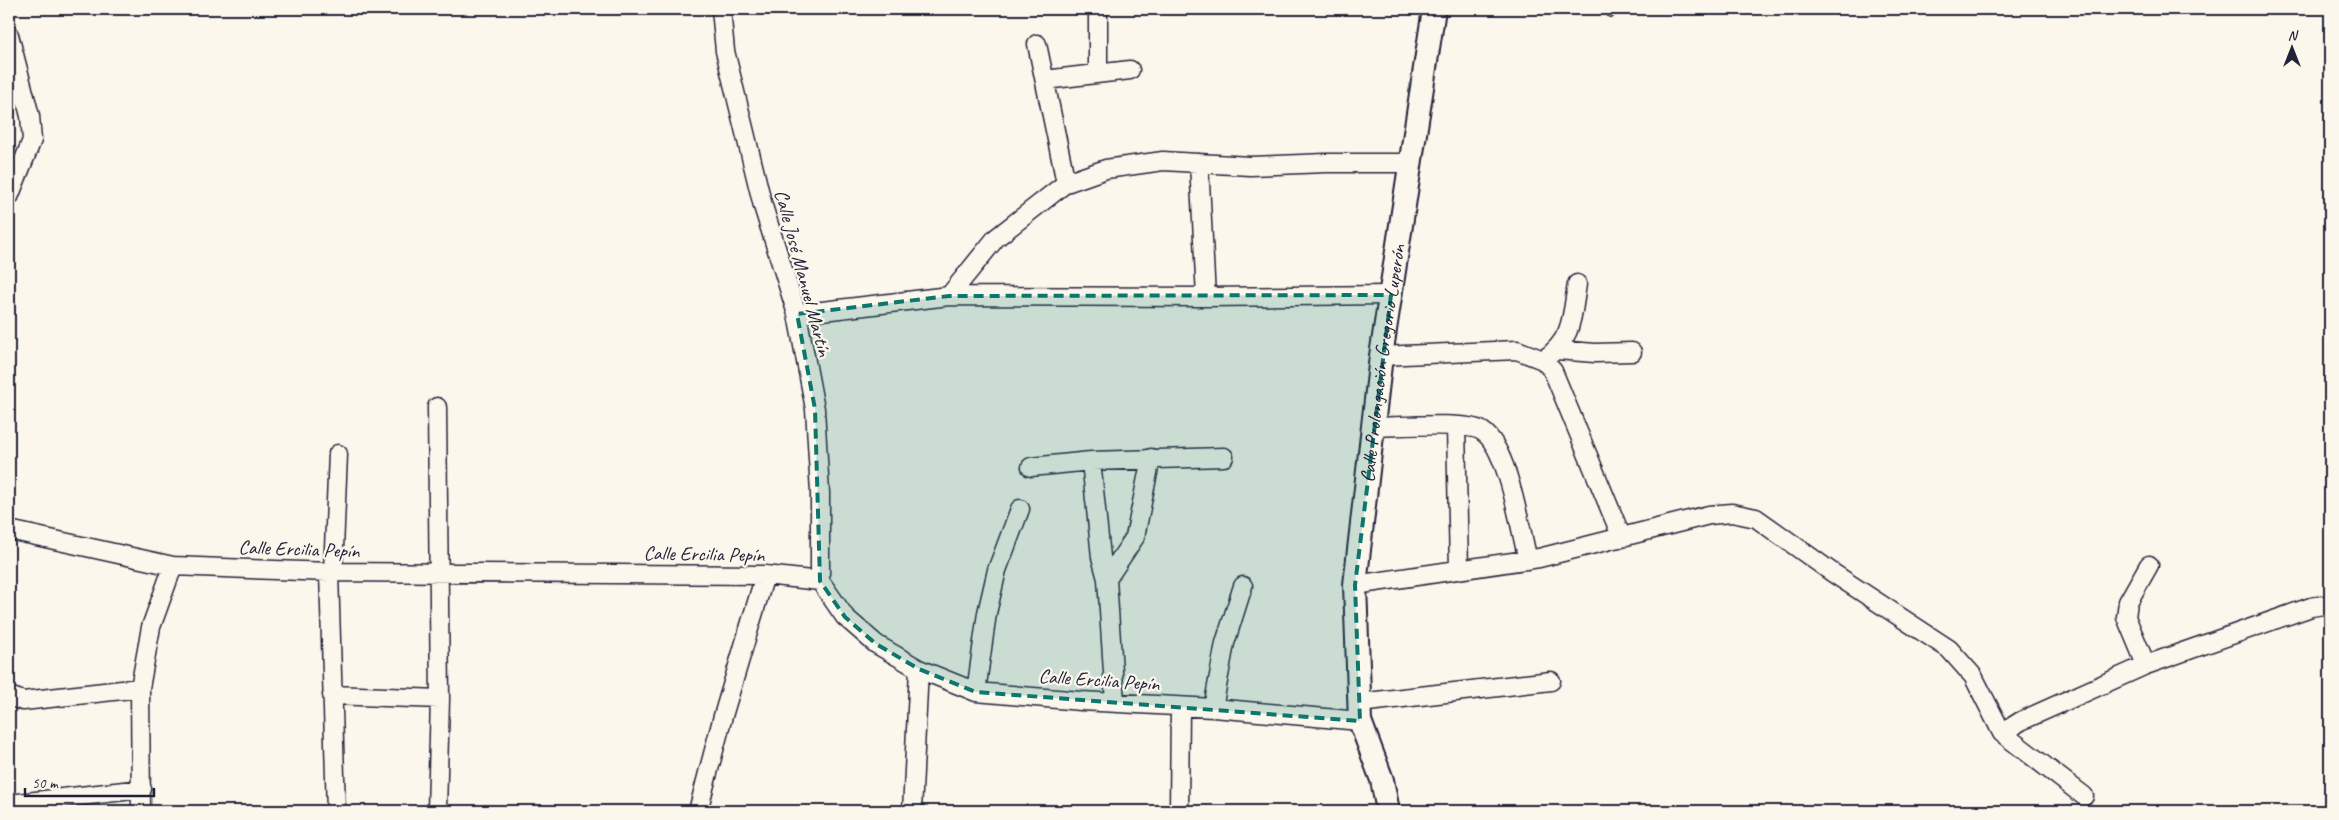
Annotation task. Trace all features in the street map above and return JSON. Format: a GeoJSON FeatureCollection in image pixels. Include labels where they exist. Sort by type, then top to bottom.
{"type":"FeatureCollection","features":[{"type":"Feature","properties":{"kind":"street","name":"Calle José Manuel Martín"},"geometry":{"type":"LineString","coordinates":[[721,9],[725,51],[762,206],[797,314],[815,409],[820,493],[820,581]]}},
{"type":"Feature","properties":{"kind":"street","name":"Calle Prolongación Gregorio Luperón"},"geometry":{"type":"LineString","coordinates":[[1388,811],[1382,780],[1360,712],[1355,585],[1381,356],[1410,163],[1424,88],[1434,9]]}},
{"type":"Feature","properties":{"kind":"street"},"geometry":{"type":"LineString","coordinates":[[1098,11],[1098,72]]}},
{"type":"Feature","properties":{"kind":"street"},"geometry":{"type":"LineString","coordinates":[[9,35],[30,116],[32,140],[9,197]]}},
{"type":"Feature","properties":{"kind":"street"},"geometry":{"type":"LineString","coordinates":[[1037,44],[1066,183]]}},
{"type":"Feature","properties":{"kind":"street"},"geometry":{"type":"LineString","coordinates":[[1045,80],[1098,72],[1130,70]]}},
{"type":"Feature","properties":{"kind":"street"},"geometry":{"type":"LineString","coordinates":[[949,296],[996,238],[1066,183],[1106,169],[1153,162],[1250,166],[1326,163],[1410,163]]}},
{"type":"Feature","properties":{"kind":"street"},"geometry":{"type":"LineString","coordinates":[[1199,163],[1206,297]]}},
{"type":"Feature","properties":{"kind":"street"},"geometry":{"type":"LineString","coordinates":[[1577,284],[1570,327],[1550,355],[1553,371],[1622,538]]}},
{"type":"Feature","properties":{"kind":"street"},"geometry":{"type":"LineString","coordinates":[[797,314],[949,296],[1206,297],[1390,295]]}},
{"type":"Feature","properties":{"kind":"street"},"geometry":{"type":"LineString","coordinates":[[1381,356],[1517,350],[1550,355],[1632,352]]}},
{"type":"Feature","properties":{"kind":"street"},"geometry":{"type":"LineString","coordinates":[[437,406],[440,699],[437,811]]}},
{"type":"Feature","properties":{"kind":"street"},"geometry":{"type":"LineString","coordinates":[[1374,427],[1456,426],[1480,430],[1491,439],[1503,460],[1528,560]]}},
{"type":"Feature","properties":{"kind":"street"},"geometry":{"type":"LineString","coordinates":[[1456,426],[1458,570]]}},
{"type":"Feature","properties":{"kind":"street"},"geometry":{"type":"LineString","coordinates":[[336,811],[332,695],[331,572],[338,454]]}},
{"type":"Feature","properties":{"kind":"street"},"geometry":{"type":"LineString","coordinates":[[1107,579],[1135,537],[1151,458]]}},
{"type":"Feature","properties":{"kind":"street"},"geometry":{"type":"LineString","coordinates":[[1031,467],[1151,458],[1224,458]]}},
{"type":"Feature","properties":{"kind":"street"},"geometry":{"type":"LineString","coordinates":[[1091,461],[1101,557],[1107,579],[1115,703]]}},
{"type":"Feature","properties":{"kind":"street"},"geometry":{"type":"LineString","coordinates":[[976,692],[987,613],[996,570],[1020,509]]}},
{"type":"Feature","properties":{"kind":"street"},"geometry":{"type":"LineString","coordinates":[[1355,585],[1528,560],[1709,515],[1732,513],[1756,518],[1833,573],[1950,648],[1973,676],[2002,733],[2084,796]]}},
{"type":"Feature","properties":{"kind":"street","name":"Calle Ercilia Pepín"},"geometry":{"type":"LineString","coordinates":[[9,530],[173,566],[331,572],[765,575],[820,581],[845,617],[876,644],[919,669],[976,692],[1180,707],[1360,712],[1550,681]]}},
{"type":"Feature","properties":{"kind":"street"},"geometry":{"type":"LineString","coordinates":[[2146,664],[2126,617],[2128,602],[2149,565]]}},
{"type":"Feature","properties":{"kind":"street"},"geometry":{"type":"LineString","coordinates":[[141,811],[140,688],[151,627],[173,566]]}},
{"type":"Feature","properties":{"kind":"street"},"geometry":{"type":"LineString","coordinates":[[698,811],[723,716],[765,575]]}},
{"type":"Feature","properties":{"kind":"street"},"geometry":{"type":"LineString","coordinates":[[1213,708],[1224,642],[1243,586]]}},
{"type":"Feature","properties":{"kind":"street"},"geometry":{"type":"LineString","coordinates":[[2002,733],[2021,721],[2146,664],[2311,607],[2330,604]]}},
{"type":"Feature","properties":{"kind":"street"},"geometry":{"type":"LineString","coordinates":[[912,811],[919,669]]}},
{"type":"Feature","properties":{"kind":"street"},"geometry":{"type":"LineString","coordinates":[[9,696],[23,701],[140,688]]}},
{"type":"Feature","properties":{"kind":"street"},"geometry":{"type":"LineString","coordinates":[[332,695],[440,699]]}},
{"type":"Feature","properties":{"kind":"street"},"geometry":{"type":"LineString","coordinates":[[1179,811],[1180,707]]}},
{"type":"Feature","properties":{"kind":"street"},"geometry":{"type":"LineString","coordinates":[[9,804],[142,789]]}},
{"type":"Feature","properties":{"kind":"highlighted area"},"geometry":{"type":"Polygon","coordinates":[[[1391,295],[1355,585],[1360,721],[976,692],[919,669],[876,644],[845,617],[820,581],[815,409],[797,314],[949,296],[1391,295]]]}}]}
